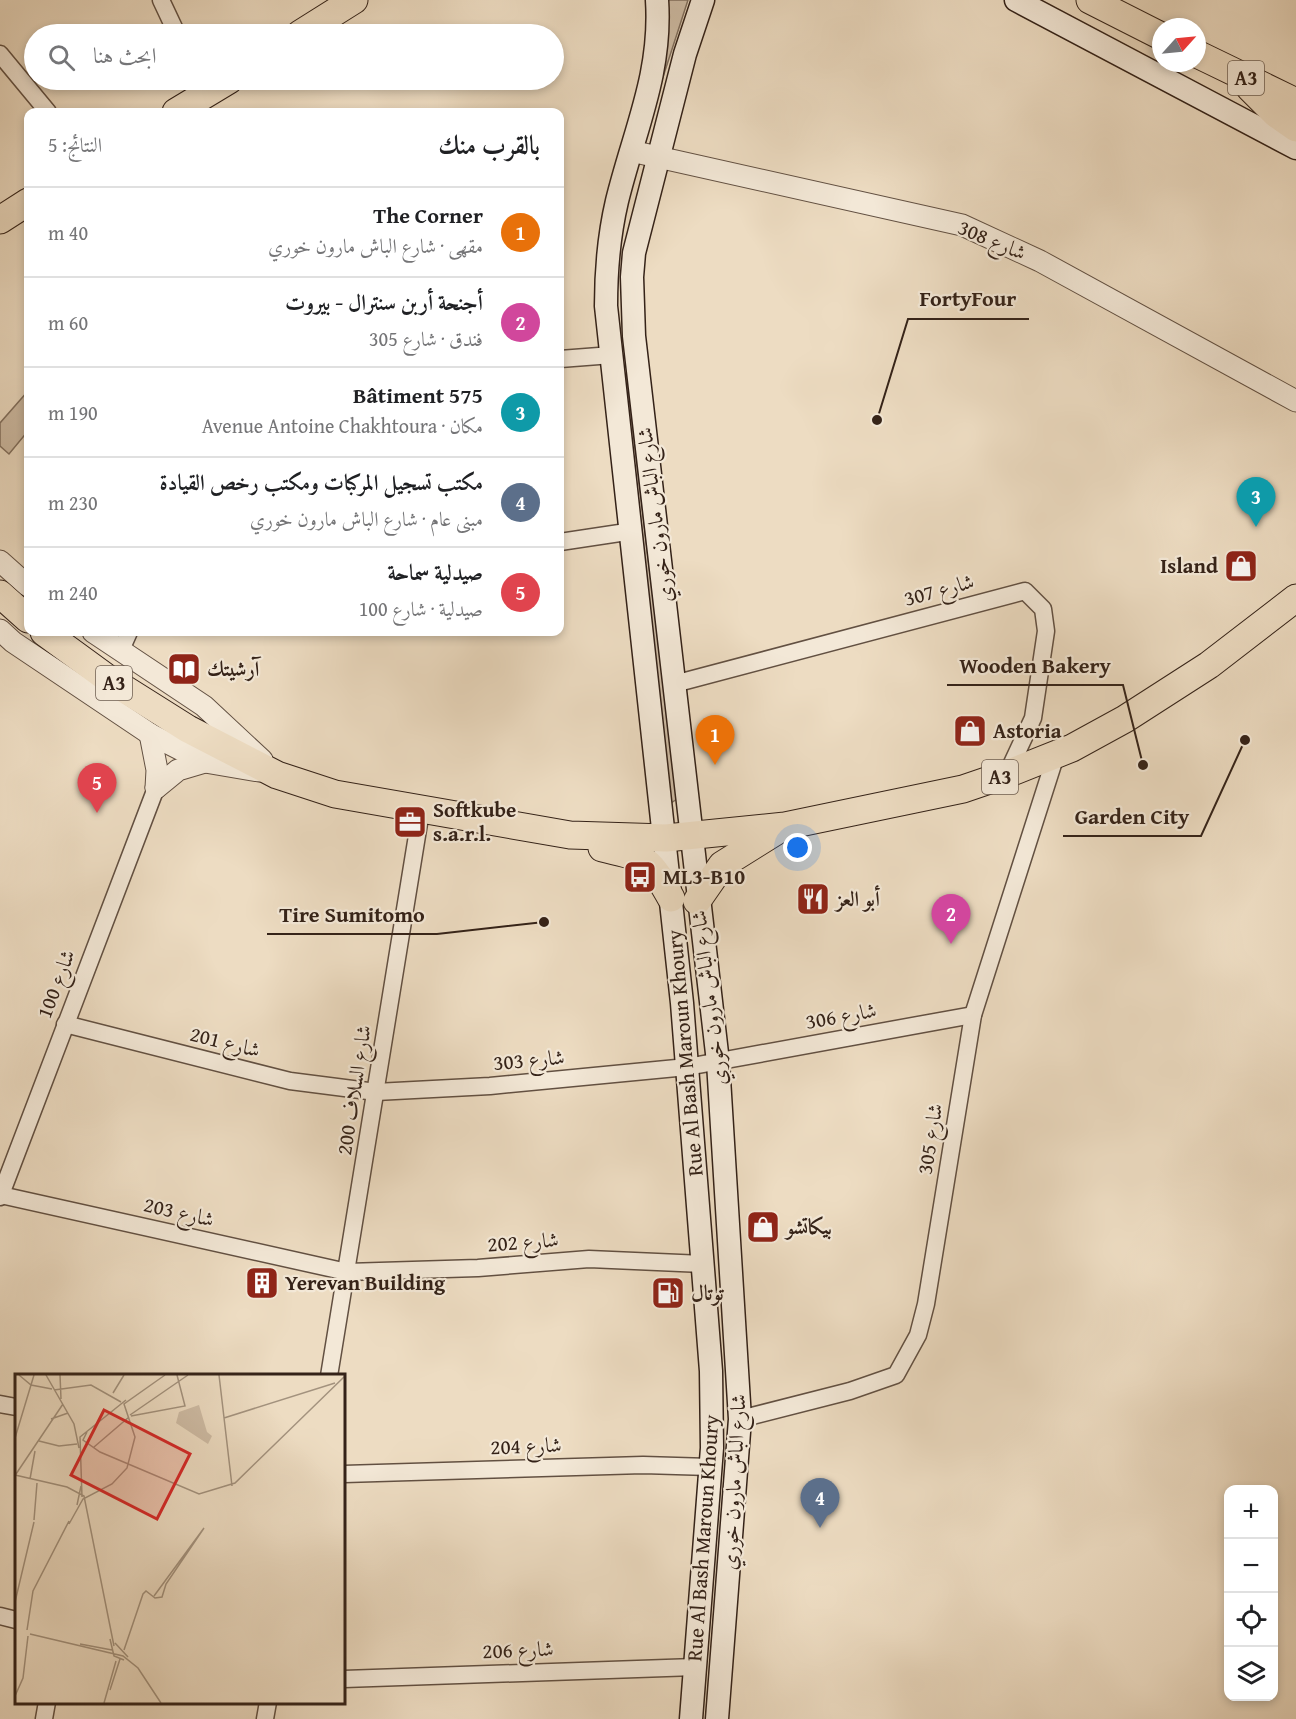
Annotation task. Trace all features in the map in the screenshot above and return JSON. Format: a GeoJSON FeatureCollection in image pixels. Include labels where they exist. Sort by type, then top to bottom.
{"type":"FeatureCollection","features":[{"type":"Feature","properties":{"kind":"highway"},"geometry":{"type":"LineString","coordinates":[[316,24],[354,0]]}},
{"type":"Feature","properties":{"kind":"highway"},"geometry":{"type":"LineString","coordinates":[[1090,0],[1152,31]]}},
{"type":"Feature","properties":{"kind":"highway","name":"A3"},"geometry":{"type":"LineString","coordinates":[[1206,59],[1296,102]]}},
{"type":"Feature","properties":{"kind":"highway"},"geometry":{"type":"LineString","coordinates":[[1236,74],[1276,114],[1296,128]]}},
{"type":"Feature","properties":{"kind":"highway"},"geometry":{"type":"LineString","coordinates":[[180,108],[197,90]]}},
{"type":"Feature","properties":{"kind":"highway"},"geometry":{"type":"LineString","coordinates":[[0,220],[24,205]]}},
{"type":"Feature","properties":{"kind":"highway"},"geometry":{"type":"LineString","coordinates":[[0,594],[24,615]]}},
{"type":"Feature","properties":{"kind":"highway","name":"A3"},"geometry":{"type":"LineString","coordinates":[[49,636],[107,678],[188,729],[277,775],[335,794],[570,836],[679,837],[785,825],[963,789],[1007,774],[1056,755],[1125,719],[1209,665],[1296,598]]}},
{"type":"Feature","properties":{"kind":"highway"},"geometry":{"type":"LineString","coordinates":[[570,836],[596,846],[639,856],[684,900],[722,865],[785,825]]}},
{"type":"Feature","properties":{"kind":"main road","name":"Rue Al Bash Maroun Khoury"},"geometry":{"type":"LineString","coordinates":[[657,0],[658,39],[654,70],[648,101],[616,203],[606,280],[612,355],[633,531],[679,837],[684,900],[687,1067],[711,1371],[710,1467],[691,1719]]}},
{"type":"Feature","properties":{"kind":"main road","name":"شارع الباش مارون خوري"},"geometry":{"type":"LineString","coordinates":[[679,837],[674,684],[632,302],[634,253],[685,54],[703,0]]}},
{"type":"Feature","properties":{"kind":"main road"},"geometry":{"type":"LineString","coordinates":[[1016,0],[1296,148]]}},
{"type":"Feature","properties":{"kind":"main road","name":"A3"},"geometry":{"type":"LineString","coordinates":[[1270,616],[1296,588]]}},
{"type":"Feature","properties":{"kind":"main road","name":"شارع الباش مارون خوري"},"geometry":{"type":"LineString","coordinates":[[684,900],[718,1062],[740,1419],[717,1719]]}},
{"type":"Feature","properties":{"kind":"street"},"geometry":{"type":"LineString","coordinates":[[161,0],[172,24]]}},
{"type":"Feature","properties":{"kind":"street"},"geometry":{"type":"LineString","coordinates":[[0,54],[24,83]]}},
{"type":"Feature","properties":{"kind":"street"},"geometry":{"type":"LineString","coordinates":[[30,90],[45,108]]}},
{"type":"Feature","properties":{"kind":"street","name":"شارع 308"},"geometry":{"type":"LineString","coordinates":[[631,151],[962,225],[1040,261],[1296,401]]}},
{"type":"Feature","properties":{"kind":"street"},"geometry":{"type":"LineString","coordinates":[[564,359],[612,355]]}},
{"type":"Feature","properties":{"kind":"street"},"geometry":{"type":"LineString","coordinates":[[564,541],[633,531]]}},
{"type":"Feature","properties":{"kind":"street"},"geometry":{"type":"LineString","coordinates":[[0,561],[24,582]]}},
{"type":"Feature","properties":{"kind":"street","name":"شارع 307"},"geometry":{"type":"LineString","coordinates":[[674,684],[1025,591],[1043,609],[1046,631],[1033,718],[1007,774]]}},
{"type":"Feature","properties":{"kind":"street"},"geometry":{"type":"LineString","coordinates":[[0,630],[13,642],[150,734],[205,762],[277,775]]}},
{"type":"Feature","properties":{"kind":"street"},"geometry":{"type":"LineString","coordinates":[[107,636],[125,641],[204,706],[277,775]]}},
{"type":"Feature","properties":{"kind":"street"},"geometry":{"type":"LineString","coordinates":[[150,734],[157,770],[156,788]]}},
{"type":"Feature","properties":{"kind":"street","name":"شارع 305"},"geometry":{"type":"LineString","coordinates":[[740,1419],[850,1391],[896,1375],[918,1335],[926,1304],[973,1015],[1056,755]]}},
{"type":"Feature","properties":{"kind":"street"},"geometry":{"type":"LineString","coordinates":[[156,788],[178,770],[205,762]]}},
{"type":"Feature","properties":{"kind":"street","name":"شارع 100"},"geometry":{"type":"LineString","coordinates":[[0,1196],[156,788]]}},
{"type":"Feature","properties":{"kind":"street","name":"200 شارع السلاف"},"geometry":{"type":"LineString","coordinates":[[329,1374],[421,811]]}},
{"type":"Feature","properties":{"kind":"street","name":"شارع 306"},"geometry":{"type":"LineString","coordinates":[[687,1067],[973,1015]]}},
{"type":"Feature","properties":{"kind":"street","name":"شارع 201"},"geometry":{"type":"LineString","coordinates":[[65,1024],[290,1081],[376,1092]]}},
{"type":"Feature","properties":{"kind":"street","name":"شارع 303"},"geometry":{"type":"LineString","coordinates":[[376,1092],[490,1086],[687,1067]]}},
{"type":"Feature","properties":{"kind":"street","name":"شارع 203"},"geometry":{"type":"LineString","coordinates":[[0,1196],[347,1272]]}},
{"type":"Feature","properties":{"kind":"street","name":"شارع 202"},"geometry":{"type":"LineString","coordinates":[[347,1272],[478,1268],[589,1259],[703,1264]]}},
{"type":"Feature","properties":{"kind":"street"},"geometry":{"type":"LineString","coordinates":[[0,1404],[15,1407]]}},
{"type":"Feature","properties":{"kind":"street","name":"شارع 204"},"geometry":{"type":"LineString","coordinates":[[345,1474],[643,1465],[710,1467]]}},
{"type":"Feature","properties":{"kind":"street"},"geometry":{"type":"LineString","coordinates":[[0,1616],[15,1620]]}},
{"type":"Feature","properties":{"kind":"street","name":"شارع 206"},"geometry":{"type":"LineString","coordinates":[[345,1679],[694,1667]]}},
{"type":"Feature","properties":{"kind":"street"},"geometry":{"type":"LineString","coordinates":[[44,1719],[47,1704]]}},
{"type":"Feature","properties":{"kind":"street"},"geometry":{"type":"LineString","coordinates":[[265,1719],[268,1704]]}},
{"type":"Feature","properties":{"kind":"shaded area"},"geometry":{"type":"Polygon","coordinates":[[[667,0],[688,0],[651,114],[667,0]]]}},
{"type":"Feature","properties":{"kind":"shaded area"},"geometry":{"type":"Polygon","coordinates":[[[626,373],[677,799],[671,803],[615,384],[626,373]]]}},
{"type":"Feature","properties":{"kind":"shaded area"},"geometry":{"type":"Polygon","coordinates":[[[24,396],[24,436],[9,454],[0,446],[0,423],[24,396]]]}},
{"type":"Feature","properties":{"kind":"place","name":"FortyFour"},"geometry":{"type":"Point","coordinates":[877,420]}},
{"type":"Feature","properties":{"kind":"place","name":"Bâtiment 575"},"geometry":{"type":"Point","coordinates":[1256,527]}},
{"type":"Feature","properties":{"kind":"place","name":"Island"},"geometry":{"type":"Point","coordinates":[1241,566]}},
{"type":"Feature","properties":{"kind":"place","name":"آرشيتك"},"geometry":{"type":"Point","coordinates":[184,669]}},
{"type":"Feature","properties":{"kind":"place","name":"Astoria"},"geometry":{"type":"Point","coordinates":[970,731]}},
{"type":"Feature","properties":{"kind":"place","name":"Garden City"},"geometry":{"type":"Point","coordinates":[1245,740]}},
{"type":"Feature","properties":{"kind":"place","name":"The Corner"},"geometry":{"type":"Point","coordinates":[715,765]}},
{"type":"Feature","properties":{"kind":"place","name":"Wooden Bakery"},"geometry":{"type":"Point","coordinates":[1143,765]}},
{"type":"Feature","properties":{"kind":"place","name":"صيدلية سماحة"},"geometry":{"type":"Point","coordinates":[97,813]}},
{"type":"Feature","properties":{"kind":"place","name":"Softkube s.a.r.l."},"geometry":{"type":"Point","coordinates":[410,822]}},
{"type":"Feature","properties":{"kind":"place","name":"ML3-B10"},"geometry":{"type":"Point","coordinates":[640,877]}},
{"type":"Feature","properties":{"kind":"place","name":"أبو العز"},"geometry":{"type":"Point","coordinates":[813,899]}},
{"type":"Feature","properties":{"kind":"place","name":"Tire Sumitomo"},"geometry":{"type":"Point","coordinates":[544,922]}},
{"type":"Feature","properties":{"kind":"place","name":"أجنحة أربن سنترال - بيروت"},"geometry":{"type":"Point","coordinates":[951,944]}},
{"type":"Feature","properties":{"kind":"place","name":"بيكاتشو"},"geometry":{"type":"Point","coordinates":[763,1227]}},
{"type":"Feature","properties":{"kind":"place","name":"Yerevan Building"},"geometry":{"type":"Point","coordinates":[262,1283]}},
{"type":"Feature","properties":{"kind":"place","name":"توتال"},"geometry":{"type":"Point","coordinates":[668,1293]}},
{"type":"Feature","properties":{"kind":"place","name":"مكتب تسجيل المركبات ومكتب رخص القيادة"},"geometry":{"type":"Point","coordinates":[820,1528]}}]}
